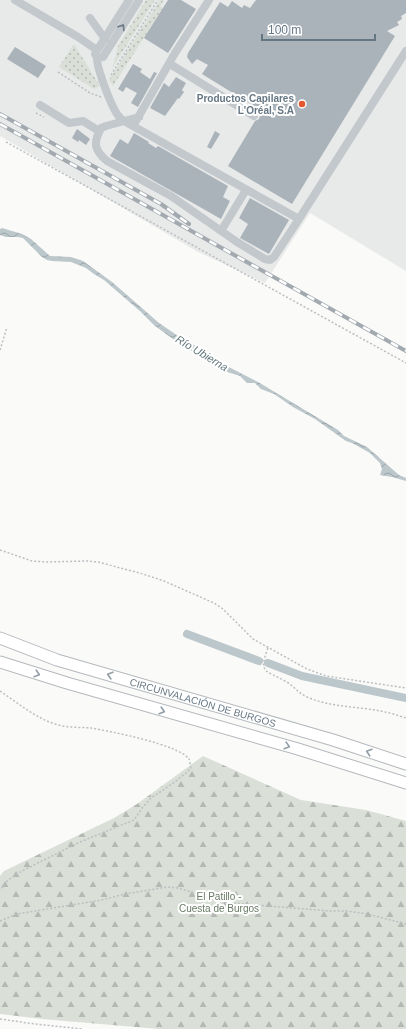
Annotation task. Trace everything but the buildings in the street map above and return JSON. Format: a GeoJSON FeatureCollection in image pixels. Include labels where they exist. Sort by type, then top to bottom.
{"type":"FeatureCollection","features":[{"type":"Feature","properties":{"kind":"highway","name":"CIRCUNVALACIÓN DE BURGOS"},"geometry":{"type":"LineString","coordinates":[[0,638],[57,660],[333,740],[406,764]]}},
{"type":"Feature","properties":{"kind":"highway","name":"CIRCUNVALACIÓN DE BURGOS"},"geometry":{"type":"LineString","coordinates":[[0,662],[67,683],[298,749],[406,783]]}},
{"type":"Feature","properties":{"kind":"lane"},"geometry":{"type":"LineString","coordinates":[[15,0],[97,53],[99,58],[104,57],[139,0]]}},
{"type":"Feature","properties":{"kind":"lane"},"geometry":{"type":"LineString","coordinates":[[129,0],[97,53],[100,74],[118,116],[136,128],[299,219]]}},
{"type":"Feature","properties":{"kind":"lane"},"geometry":{"type":"LineString","coordinates":[[136,128],[135,125],[139,117],[175,53],[209,0]]}},
{"type":"Feature","properties":{"kind":"lane"},"geometry":{"type":"LineString","coordinates":[[90,18],[105,39]]}},
{"type":"Feature","properties":{"kind":"lane"},"geometry":{"type":"LineString","coordinates":[[139,117],[103,127],[95,143],[101,156],[171,196],[221,231],[265,259],[270,260],[274,257],[299,219],[406,51]]}},
{"type":"Feature","properties":{"kind":"lane"},"geometry":{"type":"LineString","coordinates":[[170,64],[254,116]]}},
{"type":"Feature","properties":{"kind":"lane"},"geometry":{"type":"LineString","coordinates":[[40,105],[69,123],[82,121],[100,131]]}},
{"type":"Feature","properties":{"kind":"lane"},"geometry":{"type":"LineString","coordinates":[[221,231],[246,190]]}},
{"type":"Feature","properties":{"kind":"path"},"geometry":{"type":"LineString","coordinates":[[111,75],[158,0]]}},
{"type":"Feature","properties":{"kind":"path"},"geometry":{"type":"LineString","coordinates":[[58,72],[90,93],[112,102]]}},
{"type":"Feature","properties":{"kind":"path"},"geometry":{"type":"LineString","coordinates":[[6,142],[406,363]]}},
{"type":"Feature","properties":{"kind":"path"},"geometry":{"type":"LineString","coordinates":[[0,350],[7,327]]}},
{"type":"Feature","properties":{"kind":"path"},"geometry":{"type":"LineString","coordinates":[[0,550],[21,558],[40,562],[98,562],[164,581],[214,603],[223,609],[248,634],[268,648],[299,666],[316,673],[406,688]]}},
{"type":"Feature","properties":{"kind":"path"},"geometry":{"type":"LineString","coordinates":[[268,648],[265,656],[265,670],[286,681],[299,693],[306,697],[330,705],[385,712],[406,718]]}},
{"type":"Feature","properties":{"kind":"path"},"geometry":{"type":"LineString","coordinates":[[0,691],[30,713],[56,724],[67,727],[90,728],[168,746],[186,756],[189,760],[191,768],[172,784],[151,798],[134,820],[80,842],[22,870],[8,880],[0,890]]}},
{"type":"Feature","properties":{"kind":"path"},"geometry":{"type":"LineString","coordinates":[[0,920],[17,914],[102,900],[125,894],[167,887],[178,888],[220,901],[232,903],[347,911],[368,914],[406,924]]}},
{"type":"Feature","properties":{"kind":"path"},"geometry":{"type":"LineString","coordinates":[[0,1018],[82,1029]]}},
{"type":"Feature","properties":{"kind":"path"},"geometry":{"type":"LineString","coordinates":[[42,1029],[44,1025]]}},
{"type":"Feature","properties":{"kind":"shaded area"},"geometry":{"type":"Polygon","coordinates":[[[0,0],[406,0],[406,271],[310,213],[265,283],[198,252],[0,136],[0,0]]]}},
{"type":"Feature","properties":{"kind":"green space"},"geometry":{"type":"Polygon","coordinates":[[[146,0],[155,0],[113,67],[118,46],[146,0]]]}},
{"type":"Feature","properties":{"kind":"green space"},"geometry":{"type":"Polygon","coordinates":[[[160,0],[164,0],[160,6],[163,8],[113,86],[109,80],[160,0]]]}},
{"type":"Feature","properties":{"kind":"green space"},"geometry":{"type":"Polygon","coordinates":[[[74,44],[100,86],[94,89],[59,67],[74,44]]]}},
{"type":"Feature","properties":{"kind":"green space","name":"El Patillo - Cuesta de Burgos"},"geometry":{"type":"Polygon","coordinates":[[[203,756],[301,800],[366,810],[406,821],[406,1029],[159,1029],[0,1014],[0,876],[4,871],[114,818],[137,804],[203,756]]]}},
{"type":"Feature","properties":{"kind":"water","name":"Río Ubierna"},"geometry":{"type":"Polygon","coordinates":[[[2,228],[22,234],[31,239],[50,256],[71,257],[83,261],[112,282],[159,323],[181,338],[205,351],[221,363],[258,382],[338,430],[344,436],[367,447],[399,475],[406,478],[406,481],[380,475],[382,469],[380,463],[370,453],[346,441],[315,419],[293,407],[274,394],[261,389],[255,383],[247,383],[240,376],[221,370],[173,339],[155,326],[104,280],[86,268],[71,262],[47,260],[23,238],[6,237],[0,235],[0,229],[2,228]]]}},
{"type":"Feature","properties":{"kind":"waterway"},"geometry":{"type":"LineString","coordinates":[[187,634],[259,661]]}},
{"type":"Feature","properties":{"kind":"waterway"},"geometry":{"type":"LineString","coordinates":[[268,663],[302,676],[406,698]]}},
{"type":"Feature","properties":{"kind":"railway"},"geometry":{"type":"LineString","coordinates":[[0,114],[161,204],[189,224]]}},
{"type":"Feature","properties":{"kind":"railway"},"geometry":{"type":"LineString","coordinates":[[0,124],[406,351]]}},
{"type":"Feature","properties":{"kind":"place","name":"Productos Capilares L'Oréal, S.A"},"geometry":{"type":"Point","coordinates":[302,104]}}]}
